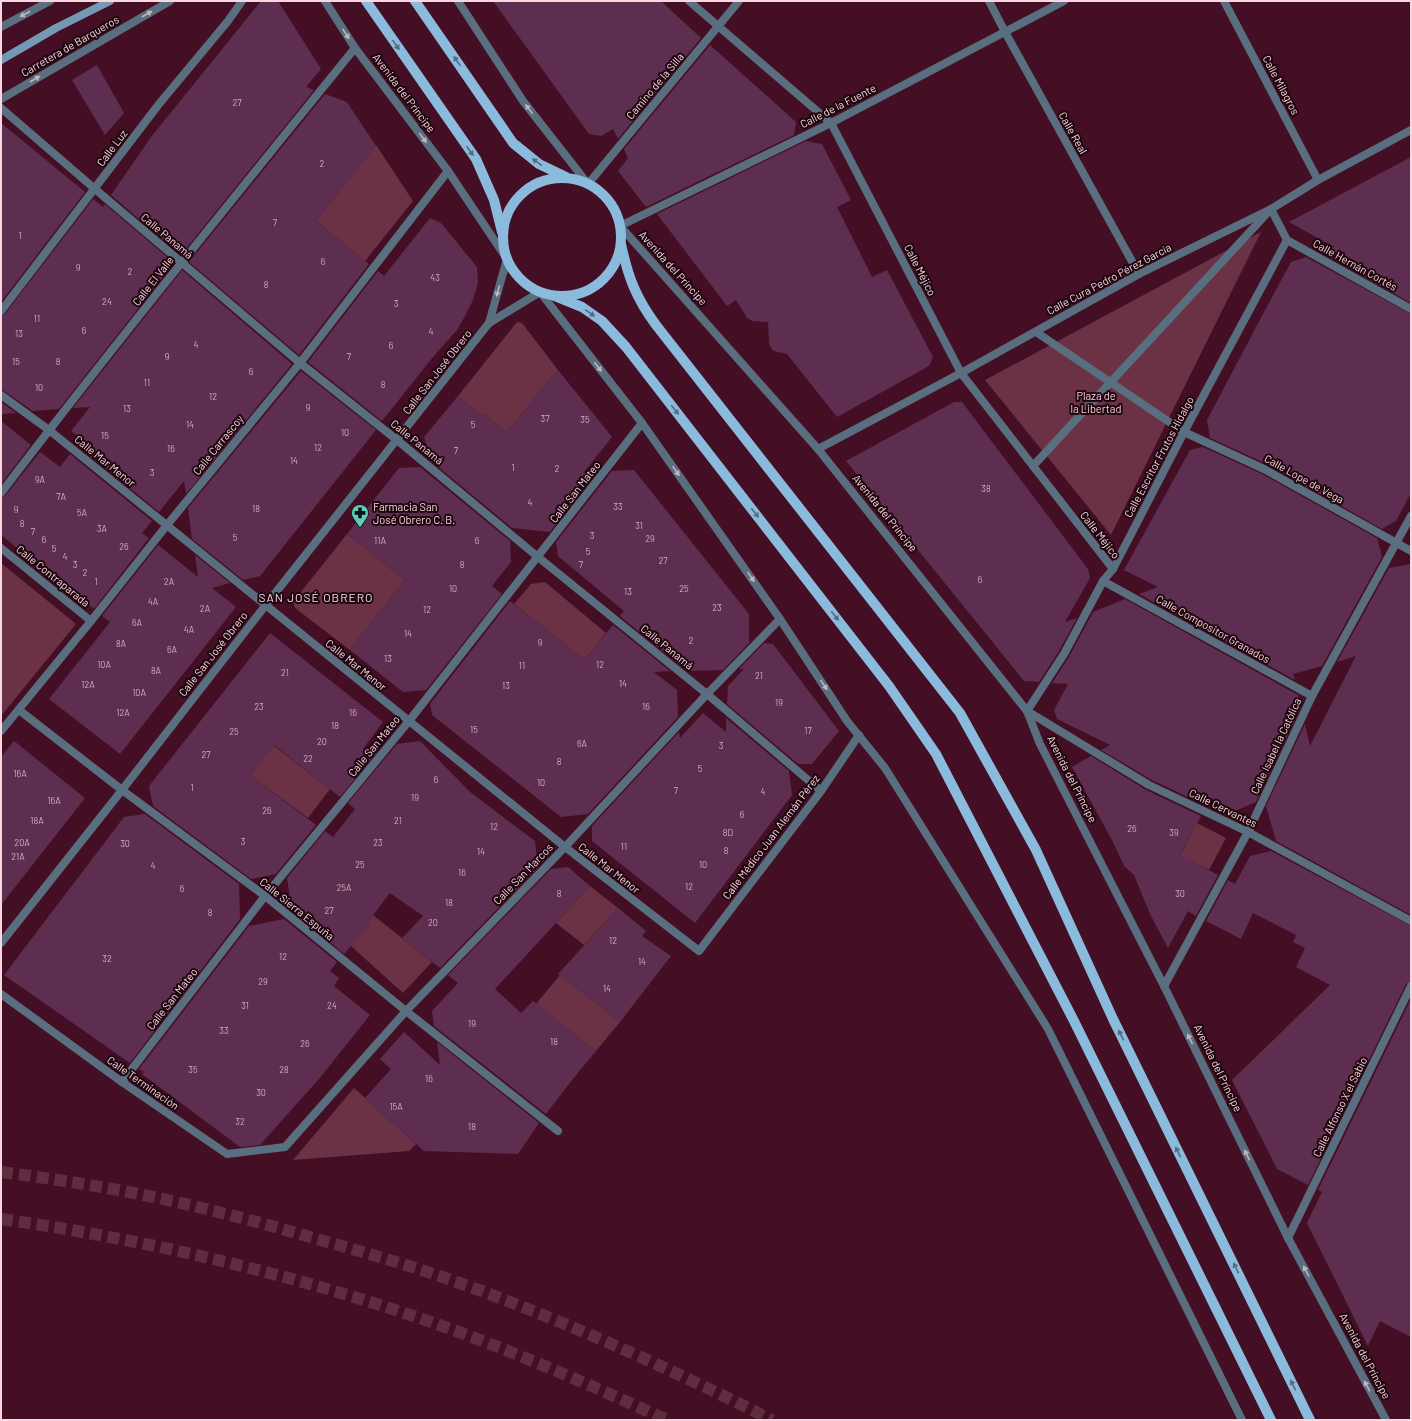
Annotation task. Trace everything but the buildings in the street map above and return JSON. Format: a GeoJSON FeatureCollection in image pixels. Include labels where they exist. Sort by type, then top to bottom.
{"type":"FeatureCollection","features":[{"type":"Feature","properties":{"kind":"main road","name":"Carretera de Barqueros"},"geometry":{"type":"LineString","coordinates":[[1,60],[56,28],[110,1]]}},
{"type":"Feature","properties":{"kind":"main road","name":"Avenida del Príncipe"},"geometry":{"type":"LineString","coordinates":[[366,1],[476,159],[494,200],[503,237]]}},
{"type":"Feature","properties":{"kind":"main road"},"geometry":{"type":"LineString","coordinates":[[415,1],[513,143],[539,164],[572,179],[588,184],[600,191],[609,201],[616,213],[620,226],[621,244],[626,269],[635,292],[644,309],[960,713],[1036,850],[1113,1019],[1310,1420]]}},
{"type":"Feature","properties":{"kind":"main road"},"geometry":{"type":"LineString","coordinates":[[572,179],[554,178],[538,183],[524,192],[513,204],[505,220],[503,237],[507,259],[514,273],[526,284],[540,292],[555,296],[582,307],[602,321],[626,347],[889,686],[936,754],[1074,1021],[1271,1420]]}},
{"type":"Feature","properties":{"kind":"main road"},"geometry":{"type":"LineString","coordinates":[[555,296],[570,296],[599,284],[617,259],[621,244]]}},
{"type":"Feature","properties":{"kind":"street"},"geometry":{"type":"LineString","coordinates":[[1,27],[50,1]]}},
{"type":"Feature","properties":{"kind":"street","name":"Carretera de Barqueros"},"geometry":{"type":"LineString","coordinates":[[1,99],[170,1]]}},
{"type":"Feature","properties":{"kind":"street","name":"Calle Luz"},"geometry":{"type":"LineString","coordinates":[[1,311],[158,104],[228,21],[242,1]]}},
{"type":"Feature","properties":{"kind":"street","name":"Avenida del Príncipe"},"geometry":{"type":"LineString","coordinates":[[325,1],[355,48],[448,171],[507,259]]}},
{"type":"Feature","properties":{"kind":"street"},"geometry":{"type":"LineString","coordinates":[[458,1],[523,101],[588,184]]}},
{"type":"Feature","properties":{"kind":"street","name":"Calle Méjico"},"geometry":{"type":"LineString","coordinates":[[689,1],[831,123],[961,373],[1113,569]]}},
{"type":"Feature","properties":{"kind":"street","name":"Camino de la Silla"},"geometry":{"type":"LineString","coordinates":[[588,184],[739,1]]}},
{"type":"Feature","properties":{"kind":"street","name":"Calle Real"},"geometry":{"type":"LineString","coordinates":[[989,1],[1139,274]]}},
{"type":"Feature","properties":{"kind":"street","name":"Calle de la Fuente"},"geometry":{"type":"LineString","coordinates":[[620,226],[831,123],[1064,1]]}},
{"type":"Feature","properties":{"kind":"street","name":"Calle Milagros"},"geometry":{"type":"LineString","coordinates":[[1224,1],[1318,180]]}},
{"type":"Feature","properties":{"kind":"street","name":"Calle El Valle"},"geometry":{"type":"LineString","coordinates":[[1,493],[49,430],[355,48]]}},
{"type":"Feature","properties":{"kind":"street","name":"Calle Panamá"},"geometry":{"type":"LineString","coordinates":[[1,108],[300,363],[397,440],[707,694],[821,791]]}},
{"type":"Feature","properties":{"kind":"street","name":"Calle Cura Pedro Pérez García"},"geometry":{"type":"LineString","coordinates":[[818,449],[961,373],[1139,274],[1271,209],[1318,180],[1411,130]]}},
{"type":"Feature","properties":{"kind":"street","name":"Calle Carrascoy"},"geometry":{"type":"LineString","coordinates":[[1,731],[91,621],[166,525],[300,363],[448,171]]}},
{"type":"Feature","properties":{"kind":"street"},"geometry":{"type":"LineString","coordinates":[[1033,466],[1271,209],[1287,240]]}},
{"type":"Feature","properties":{"kind":"street","name":"Avenida del Príncipe"},"geometry":{"type":"LineString","coordinates":[[620,226],[818,449],[1027,711],[1040,744],[1164,986],[1288,1238],[1386,1420]]}},
{"type":"Feature","properties":{"kind":"street","name":"Calle Hernán Cortés"},"geometry":{"type":"LineString","coordinates":[[1287,240],[1411,309]]}},
{"type":"Feature","properties":{"kind":"street","name":"Calle Escritor Frutos Hidalgo"},"geometry":{"type":"LineString","coordinates":[[1027,711],[1064,654],[1103,581],[1113,569],[1184,432],[1287,240]]}},
{"type":"Feature","properties":{"kind":"street","name":"Calle San José Obrero"},"geometry":{"type":"LineString","coordinates":[[489,323],[507,259]]}},
{"type":"Feature","properties":{"kind":"street"},"geometry":{"type":"LineString","coordinates":[[540,292],[642,423],[780,619],[847,721],[885,768],[1048,1029],[1242,1420]]}},
{"type":"Feature","properties":{"kind":"street","name":"Calle San José Obrero"},"geometry":{"type":"LineString","coordinates":[[1,943],[489,323],[540,292]]}},
{"type":"Feature","properties":{"kind":"street","name":"Calle Lope de Vega"},"geometry":{"type":"LineString","coordinates":[[1036,332],[1184,432],[1264,469],[1411,551]]}},
{"type":"Feature","properties":{"kind":"street","name":"Calle Mar Menor"},"geometry":{"type":"LineString","coordinates":[[1,395],[49,430],[565,847],[699,951]]}},
{"type":"Feature","properties":{"kind":"street","name":"Calle San Mateo"},"geometry":{"type":"LineString","coordinates":[[122,1082],[265,896],[409,721],[642,423]]}},
{"type":"Feature","properties":{"kind":"street","name":"Calle Isabel la Católica"},"geometry":{"type":"LineString","coordinates":[[1164,986],[1248,832],[1312,696],[1411,516]]}},
{"type":"Feature","properties":{"kind":"street","name":"Calle Contraparada"},"geometry":{"type":"LineString","coordinates":[[1,548],[91,621]]}},
{"type":"Feature","properties":{"kind":"street","name":"Calle Compositor Granados"},"geometry":{"type":"LineString","coordinates":[[1103,581],[1312,696]]}},
{"type":"Feature","properties":{"kind":"street","name":"Calle San Marcos"},"geometry":{"type":"LineString","coordinates":[[285,1147],[406,1011],[565,847],[707,694],[780,619]]}},
{"type":"Feature","properties":{"kind":"street","name":"Calle Sierra Espuña"},"geometry":{"type":"LineString","coordinates":[[19,710],[122,790],[265,896],[406,1011],[558,1131]]}},
{"type":"Feature","properties":{"kind":"street","name":"Calle Cervantes"},"geometry":{"type":"LineString","coordinates":[[1027,711],[1149,785],[1248,832],[1411,921]]}},
{"type":"Feature","properties":{"kind":"street","name":"Calle Médico Juan Alemán Pérez"},"geometry":{"type":"LineString","coordinates":[[699,951],[821,791],[858,735]]}},
{"type":"Feature","properties":{"kind":"street","name":"Calle Alfonso X el Sabio"},"geometry":{"type":"LineString","coordinates":[[1288,1238],[1411,986]]}},
{"type":"Feature","properties":{"kind":"street","name":"Calle Terminación"},"geometry":{"type":"LineString","coordinates":[[1,994],[122,1082],[227,1154],[285,1147]]}},
{"type":"Feature","properties":{"kind":"green space"},"geometry":{"type":"Polygon","coordinates":[[[376,145],[413,201],[365,261],[316,221],[376,145]]]}},
{"type":"Feature","properties":{"kind":"green space","name":"Plaza de la Libertad"},"geometry":{"type":"Polygon","coordinates":[[[1261,232],[1111,535],[985,380],[1261,232]]]}},
{"type":"Feature","properties":{"kind":"green space"},"geometry":{"type":"Polygon","coordinates":[[[517,322],[522,323],[558,370],[507,432],[483,413],[481,415],[458,396],[517,322]]]}},
{"type":"Feature","properties":{"kind":"green space"},"geometry":{"type":"Polygon","coordinates":[[[347,534],[405,580],[350,650],[295,608],[293,602],[347,534]]]}},
{"type":"Feature","properties":{"kind":"green space"},"geometry":{"type":"Polygon","coordinates":[[[1,563],[76,624],[1,716],[1,563]]]}},
{"type":"Feature","properties":{"kind":"green space"},"geometry":{"type":"Polygon","coordinates":[[[545,582],[606,633],[584,660],[514,604],[531,584],[545,582]]]}},
{"type":"Feature","properties":{"kind":"green space"},"geometry":{"type":"Polygon","coordinates":[[[273,745],[330,789],[308,818],[250,775],[273,745]]]}},
{"type":"Feature","properties":{"kind":"green space"},"geometry":{"type":"Polygon","coordinates":[[[1197,823],[1226,838],[1209,870],[1183,857],[1152,917],[1150,913],[1197,823]]]}},
{"type":"Feature","properties":{"kind":"green space"},"geometry":{"type":"Polygon","coordinates":[[[590,886],[618,908],[584,945],[556,923],[590,886]]]}},
{"type":"Feature","properties":{"kind":"green space"},"geometry":{"type":"Polygon","coordinates":[[[373,915],[432,962],[403,993],[351,946],[373,915]]]}},
{"type":"Feature","properties":{"kind":"green space"},"geometry":{"type":"Polygon","coordinates":[[[560,975],[620,1022],[596,1051],[536,1004],[560,975]]]}},
{"type":"Feature","properties":{"kind":"green space"},"geometry":{"type":"Polygon","coordinates":[[[354,1088],[416,1144],[409,1151],[293,1160],[354,1088]]]}},
{"type":"Feature","properties":{"kind":"tunnel"},"geometry":{"type":"LineString","coordinates":[[1,1172],[53,1179],[181,1203],[275,1227],[420,1270],[495,1296],[575,1328],[655,1363],[772,1420]]}},
{"type":"Feature","properties":{"kind":"tunnel"},"geometry":{"type":"LineString","coordinates":[[1,1219],[112,1237],[222,1261],[384,1306],[437,1324],[524,1357],[667,1420]]}},
{"type":"Feature","properties":{"kind":"place","name":"Farmacia San José Obrero C. B."},"geometry":{"type":"Point","coordinates":[360,528]}},
{"type":"Feature","properties":{"kind":"district","name":"SAN JOSÉ OBRERO"},"geometry":{"type":"Point","coordinates":[316,598]}}]}
